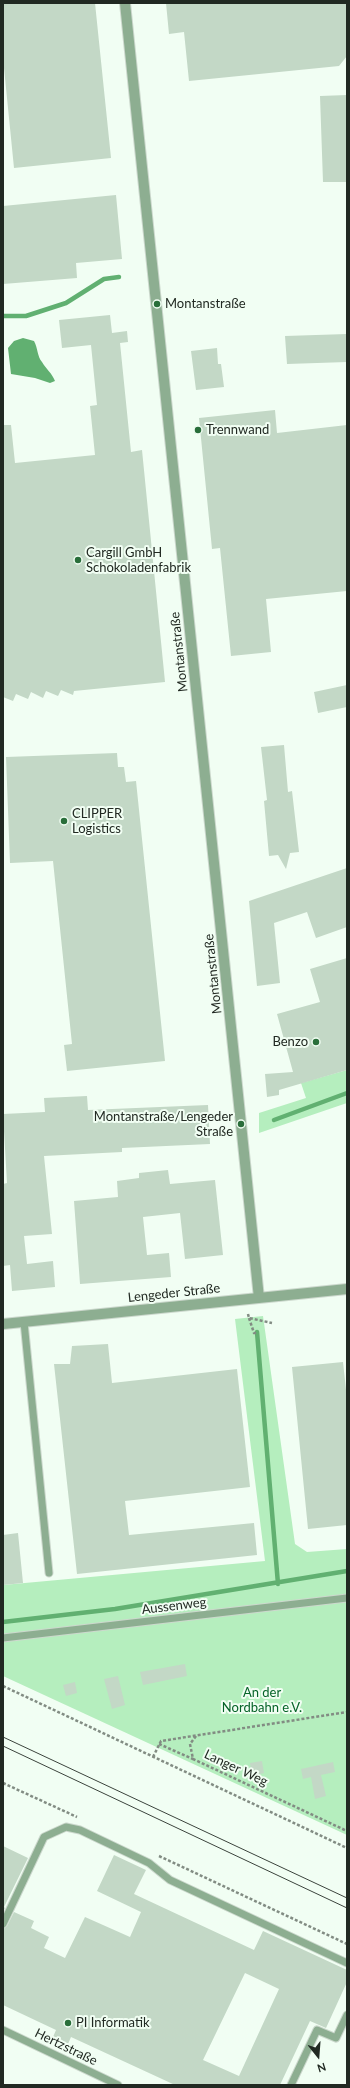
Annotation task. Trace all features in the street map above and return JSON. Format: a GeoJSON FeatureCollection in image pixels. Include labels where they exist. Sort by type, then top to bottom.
{"type":"FeatureCollection","features":[{"type":"Feature","properties":{"kind":"street","name":"Montanstraße"},"geometry":{"type":"LineString","coordinates":[[125,3],[259,1298]]}},
{"type":"Feature","properties":{"kind":"street","name":"Lengeder Straße"},"geometry":{"type":"LineString","coordinates":[[3,1324],[347,1289]]}},
{"type":"Feature","properties":{"kind":"lane"},"geometry":{"type":"LineString","coordinates":[[24,1322],[49,1573]]}},
{"type":"Feature","properties":{"kind":"lane","name":"Aussenweg"},"geometry":{"type":"LineString","coordinates":[[3,1638],[347,1598]]}},
{"type":"Feature","properties":{"kind":"lane"},"geometry":{"type":"LineString","coordinates":[[3,1924],[44,1837],[66,1827],[80,1830],[114,1845],[149,1863],[170,1880],[347,1963]]}},
{"type":"Feature","properties":{"kind":"lane"},"geometry":{"type":"LineString","coordinates":[[291,2085],[317,2030],[336,2038],[347,2015]]}},
{"type":"Feature","properties":{"kind":"lane","name":"Hertzstraße"},"geometry":{"type":"LineString","coordinates":[[3,2030],[118,2085]]}},
{"type":"Feature","properties":{"kind":"path"},"geometry":{"type":"LineString","coordinates":[[248,1314],[254,1333],[256,1333]]}},
{"type":"Feature","properties":{"kind":"path"},"geometry":{"type":"LineString","coordinates":[[249,1318],[272,1323]]}},
{"type":"Feature","properties":{"kind":"path"},"geometry":{"type":"LineString","coordinates":[[3,1686],[347,1848]]}},
{"type":"Feature","properties":{"kind":"path","name":"Langer Weg"},"geometry":{"type":"LineString","coordinates":[[347,1712],[196,1735],[190,1744],[193,1759],[347,1831]]}},
{"type":"Feature","properties":{"kind":"path"},"geometry":{"type":"LineString","coordinates":[[152,1757],[161,1741],[196,1735]]}},
{"type":"Feature","properties":{"kind":"path"},"geometry":{"type":"LineString","coordinates":[[159,1744],[193,1759]]}},
{"type":"Feature","properties":{"kind":"path"},"geometry":{"type":"LineString","coordinates":[[3,1783],[84,1821]]}},
{"type":"Feature","properties":{"kind":"path"},"geometry":{"type":"LineString","coordinates":[[61,1815],[63,1811]]}},
{"type":"Feature","properties":{"kind":"path"},"geometry":{"type":"LineString","coordinates":[[155,1854],[347,1944]]}},
{"type":"Feature","properties":{"kind":"green space"},"geometry":{"type":"Polygon","coordinates":[[[347,1070],[347,1103],[259,1133],[259,1113],[306,1098],[301,1083],[347,1070]]]}},
{"type":"Feature","properties":{"kind":"green space","name":"An der Nordbahn e.V."},"geometry":{"type":"Polygon","coordinates":[[[263,1316],[295,1544],[307,1552],[347,1549],[347,1835],[3,1676],[3,1585],[265,1561],[235,1319],[263,1316]]]}},
{"type":"Feature","properties":{"kind":"shaded area"},"geometry":{"type":"Polygon","coordinates":[[[23,338],[34,341],[40,360],[55,381],[50,383],[35,378],[11,374],[8,348],[14,341],[23,338]]]}},
{"type":"Feature","properties":{"kind":"building"},"geometry":{"type":"Polygon","coordinates":[[[3,3],[95,3],[111,158],[14,168],[3,58],[3,3]]]}},
{"type":"Feature","properties":{"kind":"building"},"geometry":{"type":"Polygon","coordinates":[[[166,3],[347,3],[347,56],[339,66],[189,81],[184,32],[169,34],[166,3]]]}},
{"type":"Feature","properties":{"kind":"building"},"geometry":{"type":"Polygon","coordinates":[[[347,95],[347,182],[323,182],[320,96],[347,95]]]}},
{"type":"Feature","properties":{"kind":"building"},"geometry":{"type":"Polygon","coordinates":[[[116,195],[122,259],[76,263],[77,278],[3,284],[3,206],[116,195]]]}},
{"type":"Feature","properties":{"kind":"building","name":"Cargill GmbH Schokoladenfabrik"},"geometry":{"type":"Polygon","coordinates":[[[110,315],[112,333],[127,331],[128,342],[120,343],[131,452],[142,450],[165,682],[74,691],[73,695],[61,690],[58,696],[46,691],[43,698],[31,692],[28,699],[16,694],[13,701],[3,697],[3,425],[11,425],[15,463],[95,455],[90,406],[97,405],[91,345],[62,348],[59,320],[110,315]]]}},
{"type":"Feature","properties":{"kind":"building"},"geometry":{"type":"Polygon","coordinates":[[[347,334],[347,362],[287,364],[285,336],[347,334]]]}},
{"type":"Feature","properties":{"kind":"building"},"geometry":{"type":"Polygon","coordinates":[[[217,348],[218,364],[221,364],[224,387],[196,390],[191,351],[217,348]]]}},
{"type":"Feature","properties":{"kind":"building"},"geometry":{"type":"Polygon","coordinates":[[[275,410],[277,433],[347,425],[347,591],[266,599],[271,652],[231,656],[220,548],[212,549],[199,418],[275,410]]]}},
{"type":"Feature","properties":{"kind":"building"},"geometry":{"type":"Polygon","coordinates":[[[347,685],[347,707],[318,713],[314,692],[347,685]]]}},
{"type":"Feature","properties":{"kind":"building"},"geometry":{"type":"Polygon","coordinates":[[[284,745],[288,792],[292,791],[299,852],[290,853],[286,869],[278,855],[269,856],[264,801],[267,800],[261,747],[284,745]]]}},
{"type":"Feature","properties":{"kind":"building"},"geometry":{"type":"Polygon","coordinates":[[[117,753],[118,767],[124,767],[126,782],[136,781],[165,1061],[67,1071],[64,1045],[72,1044],[53,861],[10,863],[6,757],[117,753]]]}},
{"type":"Feature","properties":{"kind":"building"},"geometry":{"type":"Polygon","coordinates":[[[347,868],[347,927],[316,938],[307,912],[274,923],[280,983],[257,986],[249,901],[347,868]]]}},
{"type":"Feature","properties":{"kind":"building","name":"Benzo"},"geometry":{"type":"Polygon","coordinates":[[[347,958],[347,1070],[279,1090],[279,1095],[267,1097],[265,1074],[293,1072],[277,1014],[320,1002],[310,969],[347,958]]]}},
{"type":"Feature","properties":{"kind":"building"},"geometry":{"type":"Polygon","coordinates":[[[87,1096],[88,1110],[208,1105],[210,1144],[122,1148],[122,1152],[44,1156],[52,1234],[24,1236],[27,1264],[53,1261],[55,1287],[12,1291],[10,1265],[3,1266],[3,1184],[7,1183],[3,1114],[45,1112],[44,1098],[87,1096]]]}},
{"type":"Feature","properties":{"kind":"building"},"geometry":{"type":"Polygon","coordinates":[[[168,1170],[170,1184],[215,1180],[223,1255],[185,1259],[180,1213],[143,1217],[147,1255],[169,1253],[171,1277],[80,1284],[74,1201],[118,1197],[117,1181],[139,1178],[139,1173],[168,1170]]]}},
{"type":"Feature","properties":{"kind":"building"},"geometry":{"type":"Polygon","coordinates":[[[108,1344],[112,1383],[237,1369],[250,1487],[125,1501],[129,1535],[254,1523],[257,1555],[77,1574],[54,1364],[70,1364],[72,1346],[108,1344]]]}},
{"type":"Feature","properties":{"kind":"building"},"geometry":{"type":"Polygon","coordinates":[[[343,1362],[347,1399],[347,1525],[308,1529],[292,1367],[343,1362]]]}},
{"type":"Feature","properties":{"kind":"building"},"geometry":{"type":"Polygon","coordinates":[[[18,1533],[23,1583],[3,1585],[3,1535],[18,1533]]]}},
{"type":"Feature","properties":{"kind":"building"},"geometry":{"type":"Polygon","coordinates":[[[185,1664],[187,1676],[143,1685],[140,1672],[185,1664]]]}},
{"type":"Feature","properties":{"kind":"building"},"geometry":{"type":"Polygon","coordinates":[[[118,1676],[125,1705],[112,1709],[104,1679],[118,1676]]]}},
{"type":"Feature","properties":{"kind":"building"},"geometry":{"type":"Polygon","coordinates":[[[75,1682],[77,1693],[66,1696],[63,1685],[75,1682]]]}},
{"type":"Feature","properties":{"kind":"building"},"geometry":{"type":"Polygon","coordinates":[[[262,1761],[264,1773],[252,1776],[250,1763],[262,1761]]]}},
{"type":"Feature","properties":{"kind":"building"},"geometry":{"type":"Polygon","coordinates":[[[333,1762],[335,1772],[321,1775],[326,1796],[315,1799],[311,1777],[303,1779],[301,1769],[333,1762]]]}},
{"type":"Feature","properties":{"kind":"building"},"geometry":{"type":"Polygon","coordinates":[[[3,1846],[28,1858],[3,1912],[3,1846]]]}},
{"type":"Feature","properties":{"kind":"building"},"geometry":{"type":"Polygon","coordinates":[[[114,1855],[146,1870],[134,1894],[254,1950],[263,1931],[347,1970],[347,1982],[326,2028],[310,2021],[280,2085],[175,2085],[71,2037],[68,2044],[53,2037],[56,2030],[3,2005],[3,1929],[7,1926],[14,1912],[34,1921],[31,1928],[49,1937],[44,1948],[65,1958],[85,1917],[130,1937],[141,1912],[97,1891],[114,1855]],[[245,1973],[203,2060],[239,2076],[279,1989],[245,1973]]]}},
{"type":"Feature","properties":{"kind":"waterway"},"geometry":{"type":"LineString","coordinates":[[3,316],[26,316],[66,303],[104,279],[119,277]]}},
{"type":"Feature","properties":{"kind":"waterway"},"geometry":{"type":"LineString","coordinates":[[274,1120],[347,1093]]}},
{"type":"Feature","properties":{"kind":"waterway"},"geometry":{"type":"LineString","coordinates":[[257,1332],[278,1584]]}},
{"type":"Feature","properties":{"kind":"waterway"},"geometry":{"type":"LineString","coordinates":[[3,1622],[115,1609],[347,1571]]}},
{"type":"Feature","properties":{"kind":"tram line"},"geometry":{"type":"LineString","coordinates":[[3,1737],[347,1898]]}},
{"type":"Feature","properties":{"kind":"tram line"},"geometry":{"type":"LineString","coordinates":[[3,1746],[347,1908]]}},
{"type":"Feature","properties":{"kind":"place","name":"Montanstraße"},"geometry":{"type":"Point","coordinates":[157,304]}},
{"type":"Feature","properties":{"kind":"place","name":"Trennwand"},"geometry":{"type":"Point","coordinates":[198,430]}},
{"type":"Feature","properties":{"kind":"place","name":"Cargill GmbH Schokoladenfabrik"},"geometry":{"type":"Point","coordinates":[78,560]}},
{"type":"Feature","properties":{"kind":"place","name":"CLIPPER Logistics"},"geometry":{"type":"Point","coordinates":[64,821]}},
{"type":"Feature","properties":{"kind":"place","name":"Benzo"},"geometry":{"type":"Point","coordinates":[316,1042]}},
{"type":"Feature","properties":{"kind":"place","name":"Montanstraße/Lengeder Straße"},"geometry":{"type":"Point","coordinates":[241,1124]}},
{"type":"Feature","properties":{"kind":"place","name":"PI Informatik"},"geometry":{"type":"Point","coordinates":[68,2023]}}]}
